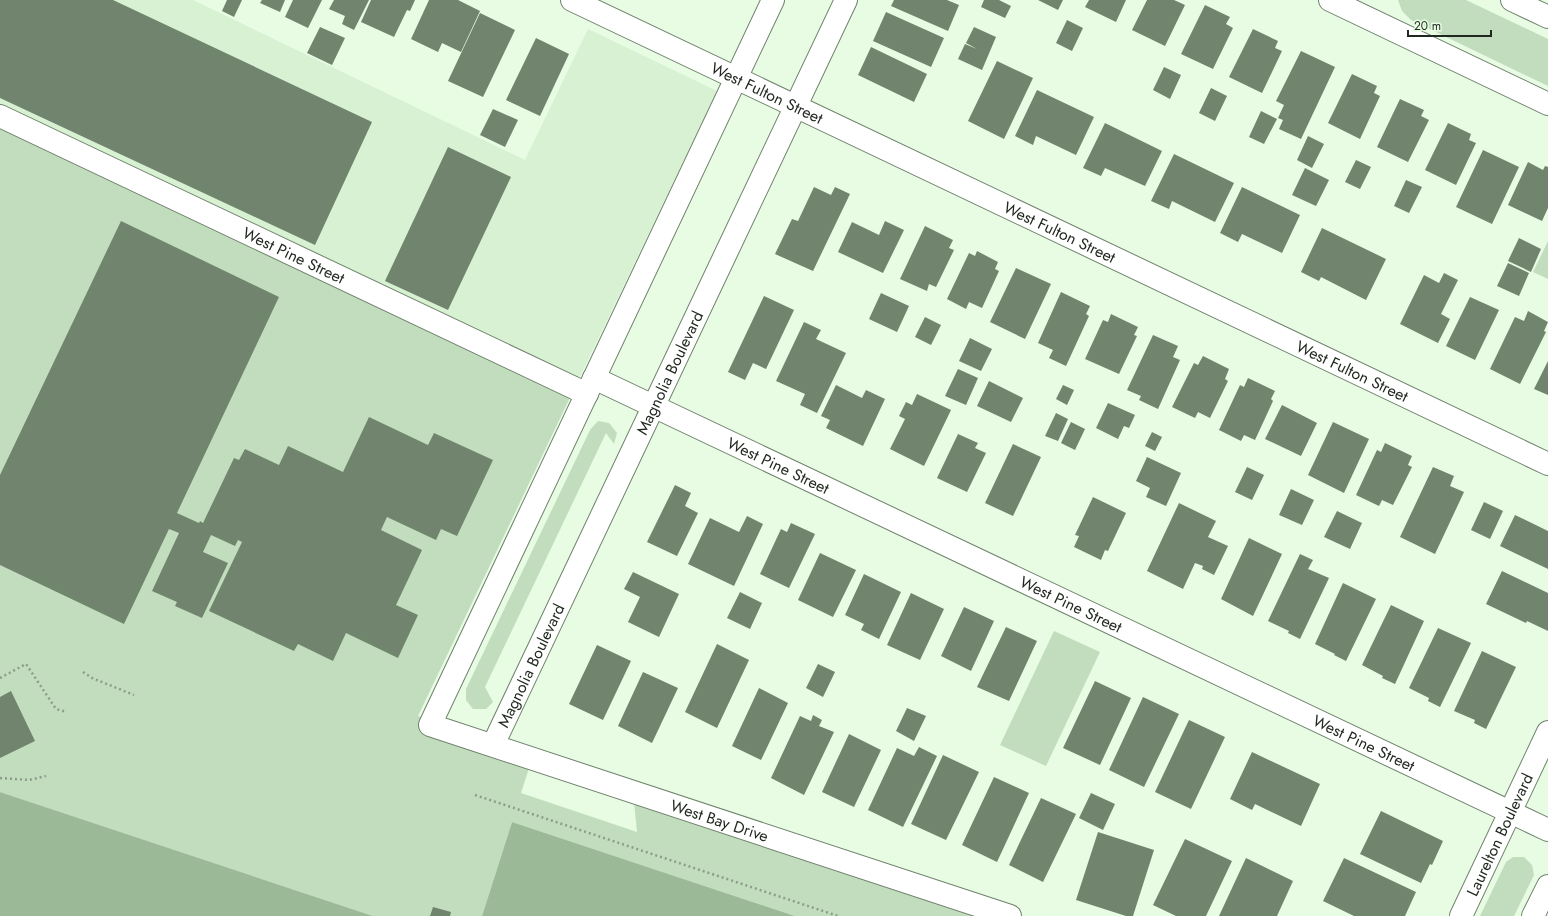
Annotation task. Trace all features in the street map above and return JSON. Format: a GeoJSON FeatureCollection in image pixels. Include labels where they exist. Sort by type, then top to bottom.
{"type":"FeatureCollection","features":[{"type":"Feature","properties":{"kind":"street","name":"West Fulton Street"},"geometry":{"type":"LineString","coordinates":[[572,0],[1548,464]]}},
{"type":"Feature","properties":{"kind":"street"},"geometry":{"type":"LineString","coordinates":[[590,386],[773,0]]}},
{"type":"Feature","properties":{"kind":"street","name":"Magnolia Boulevard"},"geometry":{"type":"LineString","coordinates":[[493,745],[846,0]]}},
{"type":"Feature","properties":{"kind":"street"},"geometry":{"type":"LineString","coordinates":[[1330,0],[1364,7],[1548,104]]}},
{"type":"Feature","properties":{"kind":"street"},"geometry":{"type":"LineString","coordinates":[[1512,0],[1548,17]]}},
{"type":"Feature","properties":{"kind":"street","name":"West Pine Street"},"geometry":{"type":"LineString","coordinates":[[0,116],[590,386],[653,406],[1548,830]]}},
{"type":"Feature","properties":{"kind":"street","name":"West Bay Drive"},"geometry":{"type":"LineString","coordinates":[[590,386],[430,725],[1010,916]]}},
{"type":"Feature","properties":{"kind":"street","name":"Laurelton Boulevard"},"geometry":{"type":"LineString","coordinates":[[1461,916],[1548,732]]}},
{"type":"Feature","properties":{"kind":"street"},"geometry":{"type":"LineString","coordinates":[[1533,916],[1548,886]]}},
{"type":"Feature","properties":{"kind":"path"},"geometry":{"type":"LineString","coordinates":[[0,678],[26,664],[56,709],[67,712]]}},
{"type":"Feature","properties":{"kind":"path"},"geometry":{"type":"LineString","coordinates":[[83,672],[92,678],[134,695]]}},
{"type":"Feature","properties":{"kind":"path"},"geometry":{"type":"LineString","coordinates":[[0,778],[29,780],[46,776]]}},
{"type":"Feature","properties":{"kind":"path"},"geometry":{"type":"LineString","coordinates":[[475,795],[838,916]]}},
{"type":"Feature","properties":{"kind":"shaded area"},"geometry":{"type":"Polygon","coordinates":[[[0,0],[193,0],[525,160],[588,29],[717,91],[576,385],[0,112],[0,0]]]}},
{"type":"Feature","properties":{"kind":"shaded area"},"geometry":{"type":"Polygon","coordinates":[[[1398,0],[1466,0],[1548,39],[1548,86],[1411,20],[1402,11],[1398,0]]]}},
{"type":"Feature","properties":{"kind":"shaded area"},"geometry":{"type":"Polygon","coordinates":[[[0,112],[576,385],[418,716],[534,753],[521,793],[637,832],[634,802],[977,916],[795,916],[512,822],[482,916],[373,916],[0,792],[0,112]]]}},
{"type":"Feature","properties":{"kind":"shaded area"},"geometry":{"type":"Polygon","coordinates":[[[1548,241],[1548,279],[1533,272],[1548,241]]]}},
{"type":"Feature","properties":{"kind":"shaded area"},"geometry":{"type":"Polygon","coordinates":[[[598,421],[609,423],[617,433],[614,444],[606,433],[485,687],[493,702],[486,709],[473,709],[466,700],[466,689],[590,430],[598,421]]]}},
{"type":"Feature","properties":{"kind":"shaded area"},"geometry":{"type":"Polygon","coordinates":[[[1054,631],[1100,652],[1046,766],[1000,745],[1054,631]]]}},
{"type":"Feature","properties":{"kind":"shaded area"},"geometry":{"type":"Polygon","coordinates":[[[0,792],[373,916],[0,916],[0,792]]]}},
{"type":"Feature","properties":{"kind":"shaded area"},"geometry":{"type":"Polygon","coordinates":[[[512,822],[795,916],[482,916],[512,822]]]}},
{"type":"Feature","properties":{"kind":"shaded area"},"geometry":{"type":"Polygon","coordinates":[[[1513,857],[1524,857],[1532,865],[1534,875],[1514,916],[1480,916],[1506,862],[1513,857]]]}},
{"type":"Feature","properties":{"kind":"building"},"geometry":{"type":"Polygon","coordinates":[[[0,0],[113,0],[372,122],[315,245],[0,98],[0,0]]]}},
{"type":"Feature","properties":{"kind":"building"},"geometry":{"type":"Polygon","coordinates":[[[227,0],[242,0],[234,17],[222,11],[227,0]]]}},
{"type":"Feature","properties":{"kind":"building"},"geometry":{"type":"Polygon","coordinates":[[[262,0],[285,0],[280,12],[260,3],[262,0]]]}},
{"type":"Feature","properties":{"kind":"building"},"geometry":{"type":"Polygon","coordinates":[[[293,0],[322,0],[308,28],[285,17],[293,0]]]}},
{"type":"Feature","properties":{"kind":"building"},"geometry":{"type":"Polygon","coordinates":[[[334,0],[369,0],[354,30],[342,24],[345,16],[329,9],[334,0]]]}},
{"type":"Feature","properties":{"kind":"building"},"geometry":{"type":"Polygon","coordinates":[[[371,0],[415,0],[410,11],[407,10],[394,37],[361,22],[371,0]]]}},
{"type":"Feature","properties":{"kind":"building"},"geometry":{"type":"Polygon","coordinates":[[[429,0],[458,0],[480,11],[461,52],[442,43],[438,52],[411,39],[429,0]]]}},
{"type":"Feature","properties":{"kind":"building"},"geometry":{"type":"Polygon","coordinates":[[[894,0],[947,0],[959,5],[948,31],[891,6],[894,0]]]}},
{"type":"Feature","properties":{"kind":"building"},"geometry":{"type":"Polygon","coordinates":[[[984,0],[999,0],[1011,6],[1005,18],[981,7],[984,0]]]}},
{"type":"Feature","properties":{"kind":"building"},"geometry":{"type":"Polygon","coordinates":[[[1038,0],[1063,0],[1058,10],[1038,0]]]}},
{"type":"Feature","properties":{"kind":"building"},"geometry":{"type":"Polygon","coordinates":[[[1089,0],[1126,0],[1116,22],[1085,7],[1089,0]]]}},
{"type":"Feature","properties":{"kind":"building"},"geometry":{"type":"Polygon","coordinates":[[[1147,0],[1174,0],[1185,5],[1165,46],[1132,30],[1147,0]]]}},
{"type":"Feature","properties":{"kind":"building"},"geometry":{"type":"Polygon","coordinates":[[[1205,5],[1230,17],[1226,24],[1233,28],[1213,69],[1181,54],[1205,5]]]}},
{"type":"Feature","properties":{"kind":"building"},"geometry":{"type":"Polygon","coordinates":[[[886,12],[944,38],[931,67],[873,41],[886,12]]]}},
{"type":"Feature","properties":{"kind":"building"},"geometry":{"type":"Polygon","coordinates":[[[480,13],[515,30],[483,97],[448,81],[480,13]]]}},
{"type":"Feature","properties":{"kind":"building"},"geometry":{"type":"Polygon","coordinates":[[[1067,20],[1083,28],[1072,51],[1056,43],[1067,20]]]}},
{"type":"Feature","properties":{"kind":"building"},"geometry":{"type":"Polygon","coordinates":[[[320,27],[345,38],[332,65],[307,53],[320,27]]]}},
{"type":"Feature","properties":{"kind":"building"},"geometry":{"type":"Polygon","coordinates":[[[974,27],[996,37],[982,70],[958,59],[965,44],[977,49],[966,43],[974,27]]]}},
{"type":"Feature","properties":{"kind":"building"},"geometry":{"type":"Polygon","coordinates":[[[1253,29],[1278,41],[1275,48],[1282,51],[1262,93],[1229,77],[1253,29]]]}},
{"type":"Feature","properties":{"kind":"building"},"geometry":{"type":"Polygon","coordinates":[[[536,38],[569,54],[540,116],[506,100],[536,38]]]}},
{"type":"Feature","properties":{"kind":"building"},"geometry":{"type":"Polygon","coordinates":[[[871,47],[927,74],[914,102],[858,75],[871,47]]]}},
{"type":"Feature","properties":{"kind":"building"},"geometry":{"type":"Polygon","coordinates":[[[1301,51],[1335,67],[1301,139],[1279,129],[1283,120],[1278,118],[1284,105],[1276,101],[1301,51]]]}},
{"type":"Feature","properties":{"kind":"building"},"geometry":{"type":"Polygon","coordinates":[[[997,61],[1033,78],[1004,139],[968,121],[997,61]]]}},
{"type":"Feature","properties":{"kind":"building"},"geometry":{"type":"Polygon","coordinates":[[[1164,67],[1181,75],[1170,99],[1153,90],[1164,67]]]}},
{"type":"Feature","properties":{"kind":"building"},"geometry":{"type":"Polygon","coordinates":[[[1352,74],[1377,86],[1374,93],[1380,96],[1360,139],[1328,123],[1352,74]]]}},
{"type":"Feature","properties":{"kind":"building"},"geometry":{"type":"Polygon","coordinates":[[[1211,88],[1227,96],[1215,121],[1199,113],[1211,88]]]}},
{"type":"Feature","properties":{"kind":"building"},"geometry":{"type":"Polygon","coordinates":[[[1037,90],[1094,117],[1076,155],[1036,136],[1033,145],[1015,136],[1037,90]]]}},
{"type":"Feature","properties":{"kind":"building"},"geometry":{"type":"Polygon","coordinates":[[[1400,99],[1424,110],[1421,116],[1429,120],[1408,162],[1377,147],[1400,99]]]}},
{"type":"Feature","properties":{"kind":"building"},"geometry":{"type":"Polygon","coordinates":[[[493,109],[518,120],[505,147],[480,135],[493,109]]]}},
{"type":"Feature","properties":{"kind":"building"},"geometry":{"type":"Polygon","coordinates":[[[1261,111],[1277,119],[1264,144],[1249,137],[1261,111]]]}},
{"type":"Feature","properties":{"kind":"building"},"geometry":{"type":"Polygon","coordinates":[[[1105,123],[1162,151],[1145,186],[1105,168],[1101,176],[1083,168],[1105,123]]]}},
{"type":"Feature","properties":{"kind":"building"},"geometry":{"type":"Polygon","coordinates":[[[1448,123],[1471,134],[1469,140],[1476,143],[1456,185],[1425,170],[1448,123]]]}},
{"type":"Feature","properties":{"kind":"building"},"geometry":{"type":"Polygon","coordinates":[[[1308,136],[1324,144],[1312,168],[1297,160],[1308,136]]]}},
{"type":"Feature","properties":{"kind":"building"},"geometry":{"type":"Polygon","coordinates":[[[448,147],[511,177],[448,310],[385,281],[448,147]]]}},
{"type":"Feature","properties":{"kind":"building"},"geometry":{"type":"Polygon","coordinates":[[[1483,150],[1519,167],[1492,224],[1456,207],[1483,150]]]}},
{"type":"Feature","properties":{"kind":"building"},"geometry":{"type":"Polygon","coordinates":[[[1174,154],[1234,183],[1215,222],[1172,201],[1169,209],[1151,201],[1174,154]]]}},
{"type":"Feature","properties":{"kind":"building"},"geometry":{"type":"Polygon","coordinates":[[[1356,160],[1371,167],[1360,189],[1345,182],[1356,160]]]}},
{"type":"Feature","properties":{"kind":"building"},"geometry":{"type":"Polygon","coordinates":[[[1528,162],[1543,170],[1545,166],[1548,167],[1548,208],[1542,221],[1508,205],[1528,162]]]}},
{"type":"Feature","properties":{"kind":"building"},"geometry":{"type":"Polygon","coordinates":[[[1305,168],[1329,180],[1316,206],[1292,195],[1305,168]]]}},
{"type":"Feature","properties":{"kind":"building"},"geometry":{"type":"Polygon","coordinates":[[[1406,180],[1422,187],[1409,213],[1394,206],[1406,180]]]}},
{"type":"Feature","properties":{"kind":"building"},"geometry":{"type":"Polygon","coordinates":[[[814,187],[831,195],[835,187],[850,194],[813,271],[775,254],[792,219],[798,221],[814,187]]]}},
{"type":"Feature","properties":{"kind":"building"},"geometry":{"type":"Polygon","coordinates":[[[1242,187],[1300,215],[1282,253],[1242,234],[1238,242],[1220,233],[1242,187]]]}},
{"type":"Feature","properties":{"kind":"building"},"geometry":{"type":"Polygon","coordinates":[[[121,221],[279,297],[177,513],[199,523],[200,521],[203,523],[234,458],[239,460],[245,449],[279,465],[288,446],[343,472],[369,417],[428,445],[434,433],[493,460],[457,536],[441,529],[436,540],[387,517],[381,530],[422,550],[396,605],[418,615],[398,658],[346,633],[333,661],[298,644],[294,651],[209,611],[242,542],[238,540],[235,546],[211,535],[203,552],[228,563],[202,618],[175,606],[177,602],[152,591],[179,533],[169,529],[124,624],[0,565],[0,475],[121,221]]]}},
{"type":"Feature","properties":{"kind":"building"},"geometry":{"type":"Polygon","coordinates":[[[885,221],[904,230],[883,273],[838,252],[852,222],[879,235],[885,221]]]}},
{"type":"Feature","properties":{"kind":"building"},"geometry":{"type":"Polygon","coordinates":[[[925,226],[953,240],[949,248],[954,250],[936,287],[929,284],[927,291],[900,279],[925,226]]]}},
{"type":"Feature","properties":{"kind":"building"},"geometry":{"type":"Polygon","coordinates":[[[1322,228],[1386,259],[1366,300],[1321,277],[1319,281],[1301,272],[1322,228]]]}},
{"type":"Feature","properties":{"kind":"building"},"geometry":{"type":"Polygon","coordinates":[[[1519,238],[1541,249],[1531,272],[1508,261],[1519,238]]]}},
{"type":"Feature","properties":{"kind":"building"},"geometry":{"type":"Polygon","coordinates":[[[977,251],[998,262],[995,269],[999,271],[982,308],[969,302],[966,309],[947,299],[969,253],[975,256],[977,251]]]}},
{"type":"Feature","properties":{"kind":"building"},"geometry":{"type":"Polygon","coordinates":[[[1508,263],[1529,273],[1519,296],[1497,286],[1508,263]]]}},
{"type":"Feature","properties":{"kind":"building"},"geometry":{"type":"Polygon","coordinates":[[[1016,268],[1051,284],[1025,339],[990,322],[1016,268]]]}},
{"type":"Feature","properties":{"kind":"building"},"geometry":{"type":"Polygon","coordinates":[[[1444,273],[1458,280],[1441,314],[1450,319],[1438,343],[1400,324],[1424,275],[1439,283],[1444,273]]]}},
{"type":"Feature","properties":{"kind":"building"},"geometry":{"type":"Polygon","coordinates":[[[1061,292],[1090,306],[1086,314],[1089,316],[1066,366],[1049,358],[1053,350],[1038,343],[1061,292]]]}},
{"type":"Feature","properties":{"kind":"building"},"geometry":{"type":"Polygon","coordinates":[[[881,293],[909,306],[897,332],[869,319],[881,293]]]}},
{"type":"Feature","properties":{"kind":"building"},"geometry":{"type":"Polygon","coordinates":[[[764,296],[794,310],[766,369],[753,363],[745,380],[728,372],[764,296]]]}},
{"type":"Feature","properties":{"kind":"building"},"geometry":{"type":"Polygon","coordinates":[[[1470,297],[1499,310],[1475,360],[1446,346],[1470,297]]]}},
{"type":"Feature","properties":{"kind":"building"},"geometry":{"type":"Polygon","coordinates":[[[1528,311],[1548,322],[1544,331],[1546,332],[1520,384],[1490,369],[1515,317],[1524,321],[1528,311]]]}},
{"type":"Feature","properties":{"kind":"building"},"geometry":{"type":"Polygon","coordinates":[[[1111,314],[1138,327],[1134,335],[1137,336],[1119,374],[1085,359],[1103,320],[1108,322],[1111,314]]]}},
{"type":"Feature","properties":{"kind":"building"},"geometry":{"type":"Polygon","coordinates":[[[925,317],[941,325],[931,345],[915,337],[925,317]]]}},
{"type":"Feature","properties":{"kind":"building"},"geometry":{"type":"Polygon","coordinates":[[[804,322],[821,330],[816,339],[846,353],[817,413],[800,405],[805,394],[776,381],[804,322]]]}},
{"type":"Feature","properties":{"kind":"building"},"geometry":{"type":"Polygon","coordinates":[[[1153,335],[1178,346],[1173,357],[1180,360],[1158,409],[1139,400],[1141,396],[1127,390],[1153,335]]]}},
{"type":"Feature","properties":{"kind":"building"},"geometry":{"type":"Polygon","coordinates":[[[970,338],[992,349],[981,371],[959,361],[970,338]]]}},
{"type":"Feature","properties":{"kind":"building"},"geometry":{"type":"Polygon","coordinates":[[[1203,356],[1229,369],[1225,379],[1228,381],[1210,418],[1198,412],[1195,418],[1172,407],[1194,363],[1198,365],[1203,356]]]}},
{"type":"Feature","properties":{"kind":"building"},"geometry":{"type":"Polygon","coordinates":[[[1548,361],[1548,395],[1534,389],[1548,361]]]}},
{"type":"Feature","properties":{"kind":"building"},"geometry":{"type":"Polygon","coordinates":[[[958,369],[978,378],[966,405],[945,396],[958,369]]]}},
{"type":"Feature","properties":{"kind":"building"},"geometry":{"type":"Polygon","coordinates":[[[1248,378],[1275,391],[1271,399],[1273,401],[1255,440],[1244,435],[1241,441],[1219,430],[1240,385],[1244,387],[1248,378]]]}},
{"type":"Feature","properties":{"kind":"building"},"geometry":{"type":"Polygon","coordinates":[[[989,381],[1023,398],[1011,422],[977,406],[989,381]]]}},
{"type":"Feature","properties":{"kind":"building"},"geometry":{"type":"Polygon","coordinates":[[[836,385],[862,398],[866,390],[885,399],[863,446],[826,428],[830,420],[821,416],[836,385]]]}},
{"type":"Feature","properties":{"kind":"building"},"geometry":{"type":"Polygon","coordinates":[[[1063,385],[1074,390],[1067,405],[1056,399],[1063,385]]]}},
{"type":"Feature","properties":{"kind":"building"},"geometry":{"type":"Polygon","coordinates":[[[917,394],[951,410],[924,466],[890,449],[905,419],[899,416],[906,402],[912,405],[917,394]]]}},
{"type":"Feature","properties":{"kind":"building"},"geometry":{"type":"Polygon","coordinates":[[[1108,403],[1135,415],[1129,428],[1124,426],[1118,439],[1096,428],[1108,403]]]}},
{"type":"Feature","properties":{"kind":"building"},"geometry":{"type":"Polygon","coordinates":[[[1282,405],[1317,423],[1301,456],[1265,439],[1282,405]]]}},
{"type":"Feature","properties":{"kind":"building"},"geometry":{"type":"Polygon","coordinates":[[[1056,413],[1068,419],[1058,441],[1045,436],[1056,413]]]}},
{"type":"Feature","properties":{"kind":"building"},"geometry":{"type":"Polygon","coordinates":[[[1071,422],[1085,429],[1075,450],[1061,443],[1071,422]]]}},
{"type":"Feature","properties":{"kind":"building"},"geometry":{"type":"Polygon","coordinates":[[[1333,422],[1369,439],[1344,493],[1308,475],[1333,422]]]}},
{"type":"Feature","properties":{"kind":"building"},"geometry":{"type":"Polygon","coordinates":[[[1152,432],[1162,437],[1155,451],[1145,446],[1152,432]]]}},
{"type":"Feature","properties":{"kind":"building"},"geometry":{"type":"Polygon","coordinates":[[[958,434],[978,443],[975,448],[986,453],[967,492],[937,478],[958,434]]]}},
{"type":"Feature","properties":{"kind":"building"},"geometry":{"type":"Polygon","coordinates":[[[1385,443],[1412,456],[1408,465],[1412,467],[1393,505],[1382,500],[1379,506],[1356,495],[1377,450],[1381,452],[1385,443]]]}},
{"type":"Feature","properties":{"kind":"building"},"geometry":{"type":"Polygon","coordinates":[[[1013,444],[1041,457],[1013,516],[985,503],[1013,444]]]}},
{"type":"Feature","properties":{"kind":"building"},"geometry":{"type":"Polygon","coordinates":[[[1147,457],[1181,473],[1166,506],[1146,497],[1150,488],[1136,481],[1147,457]]]}},
{"type":"Feature","properties":{"kind":"building"},"geometry":{"type":"Polygon","coordinates":[[[1247,467],[1264,475],[1252,500],[1235,492],[1247,467]]]}},
{"type":"Feature","properties":{"kind":"building"},"geometry":{"type":"Polygon","coordinates":[[[1433,467],[1454,476],[1450,486],[1464,492],[1435,554],[1400,537],[1433,467]]]}},
{"type":"Feature","properties":{"kind":"building"},"geometry":{"type":"Polygon","coordinates":[[[675,485],[691,493],[685,506],[698,513],[677,556],[647,542],[675,485]]]}},
{"type":"Feature","properties":{"kind":"building"},"geometry":{"type":"Polygon","coordinates":[[[1291,489],[1314,500],[1302,525],[1279,515],[1291,489]]]}},
{"type":"Feature","properties":{"kind":"building"},"geometry":{"type":"Polygon","coordinates":[[[1093,497],[1126,513],[1108,551],[1105,550],[1101,560],[1074,547],[1079,536],[1075,535],[1093,497]]]}},
{"type":"Feature","properties":{"kind":"building"},"geometry":{"type":"Polygon","coordinates":[[[1484,502],[1503,511],[1490,539],[1471,530],[1484,502]]]}},
{"type":"Feature","properties":{"kind":"building"},"geometry":{"type":"Polygon","coordinates":[[[1179,503],[1216,521],[1208,537],[1228,546],[1214,575],[1202,569],[1203,566],[1195,563],[1183,589],[1147,571],[1179,503]]]}},
{"type":"Feature","properties":{"kind":"building"},"geometry":{"type":"Polygon","coordinates":[[[1337,511],[1362,523],[1350,549],[1324,537],[1337,511]]]}},
{"type":"Feature","properties":{"kind":"building"},"geometry":{"type":"Polygon","coordinates":[[[1515,515],[1548,531],[1548,569],[1500,546],[1515,515]]]}},
{"type":"Feature","properties":{"kind":"building"},"geometry":{"type":"Polygon","coordinates":[[[747,516],[763,524],[734,586],[688,564],[710,518],[739,532],[747,516]]]}},
{"type":"Feature","properties":{"kind":"building"},"geometry":{"type":"Polygon","coordinates":[[[791,523],[815,534],[789,588],[760,574],[781,529],[787,532],[791,523]]]}},
{"type":"Feature","properties":{"kind":"building"},"geometry":{"type":"Polygon","coordinates":[[[1249,538],[1282,554],[1253,616],[1221,599],[1249,538]]]}},
{"type":"Feature","properties":{"kind":"building"},"geometry":{"type":"Polygon","coordinates":[[[820,553],[856,570],[833,617],[798,600],[820,553]]]}},
{"type":"Feature","properties":{"kind":"building"},"geometry":{"type":"Polygon","coordinates":[[[1300,554],[1313,560],[1308,569],[1329,578],[1300,639],[1288,633],[1289,631],[1268,621],[1300,554]]]}},
{"type":"Feature","properties":{"kind":"building"},"geometry":{"type":"Polygon","coordinates":[[[1502,571],[1548,593],[1548,631],[1527,621],[1526,623],[1486,604],[1502,571]]]}},
{"type":"Feature","properties":{"kind":"building"},"geometry":{"type":"Polygon","coordinates":[[[633,572],[679,594],[659,637],[628,622],[640,597],[624,589],[633,572]]]}},
{"type":"Feature","properties":{"kind":"building"},"geometry":{"type":"Polygon","coordinates":[[[864,574],[901,592],[879,639],[861,630],[864,624],[845,615],[864,574]]]}},
{"type":"Feature","properties":{"kind":"building"},"geometry":{"type":"Polygon","coordinates":[[[1343,583],[1376,599],[1346,661],[1315,644],[1343,583]]]}},
{"type":"Feature","properties":{"kind":"building"},"geometry":{"type":"Polygon","coordinates":[[[740,592],[762,603],[750,629],[727,618],[740,592]]]}},
{"type":"Feature","properties":{"kind":"building"},"geometry":{"type":"Polygon","coordinates":[[[911,593],[944,609],[920,660],[887,645],[911,593]]]}},
{"type":"Feature","properties":{"kind":"building"},"geometry":{"type":"Polygon","coordinates":[[[1391,605],[1424,621],[1395,684],[1382,678],[1383,676],[1362,665],[1391,605]]]}},
{"type":"Feature","properties":{"kind":"building"},"geometry":{"type":"Polygon","coordinates":[[[964,607],[994,621],[971,671],[941,656],[964,607]]]}},
{"type":"Feature","properties":{"kind":"building"},"geometry":{"type":"Polygon","coordinates":[[[1006,627],[1037,641],[1009,701],[977,687],[1006,627]]]}},
{"type":"Feature","properties":{"kind":"building"},"geometry":{"type":"Polygon","coordinates":[[[1438,628],[1471,643],[1440,707],[1428,701],[1429,698],[1409,688],[1438,628]]]}},
{"type":"Feature","properties":{"kind":"building"},"geometry":{"type":"Polygon","coordinates":[[[717,644],[749,660],[717,728],[685,712],[717,644]]]}},
{"type":"Feature","properties":{"kind":"building"},"geometry":{"type":"Polygon","coordinates":[[[597,645],[631,661],[603,720],[569,704],[597,645]]]}},
{"type":"Feature","properties":{"kind":"building"},"geometry":{"type":"Polygon","coordinates":[[[1482,651],[1516,667],[1486,729],[1474,723],[1475,720],[1454,711],[1482,651]]]}},
{"type":"Feature","properties":{"kind":"building"},"geometry":{"type":"Polygon","coordinates":[[[818,664],[835,672],[823,697],[806,688],[818,664]]]}},
{"type":"Feature","properties":{"kind":"building"},"geometry":{"type":"Polygon","coordinates":[[[643,672],[678,688],[652,743],[618,726],[643,672]]]}},
{"type":"Feature","properties":{"kind":"building"},"geometry":{"type":"Polygon","coordinates":[[[1095,681],[1131,698],[1100,765],[1063,748],[1095,681]]]}},
{"type":"Feature","properties":{"kind":"building"},"geometry":{"type":"Polygon","coordinates":[[[759,688],[788,703],[761,760],[732,746],[759,688]]]}},
{"type":"Feature","properties":{"kind":"building"},"geometry":{"type":"Polygon","coordinates":[[[11,691],[35,741],[0,758],[0,697],[11,691]]]}},
{"type":"Feature","properties":{"kind":"building"},"geometry":{"type":"Polygon","coordinates":[[[1143,697],[1179,714],[1144,787],[1109,770],[1143,697]]]}},
{"type":"Feature","properties":{"kind":"building"},"geometry":{"type":"Polygon","coordinates":[[[907,708],[926,716],[914,741],[896,731],[907,708]]]}},
{"type":"Feature","properties":{"kind":"building"},"geometry":{"type":"Polygon","coordinates":[[[813,715],[822,720],[819,726],[834,732],[804,795],[771,778],[800,716],[811,721],[813,715]]]}},
{"type":"Feature","properties":{"kind":"building"},"geometry":{"type":"Polygon","coordinates":[[[1189,720],[1225,737],[1191,809],[1155,792],[1189,720]]]}},
{"type":"Feature","properties":{"kind":"building"},"geometry":{"type":"Polygon","coordinates":[[[849,734],[881,750],[854,807],[822,792],[849,734]]]}},
{"type":"Feature","properties":{"kind":"building"},"geometry":{"type":"Polygon","coordinates":[[[919,747],[937,756],[903,827],[868,810],[897,748],[914,756],[919,747]]]}},
{"type":"Feature","properties":{"kind":"building"},"geometry":{"type":"Polygon","coordinates":[[[1252,752],[1320,784],[1301,826],[1255,804],[1252,810],[1230,799],[1252,752]]]}},
{"type":"Feature","properties":{"kind":"building"},"geometry":{"type":"Polygon","coordinates":[[[943,755],[979,772],[946,840],[911,824],[943,755]]]}},
{"type":"Feature","properties":{"kind":"building"},"geometry":{"type":"Polygon","coordinates":[[[994,777],[1029,793],[997,862],[962,845],[994,777]]]}},
{"type":"Feature","properties":{"kind":"building"},"geometry":{"type":"Polygon","coordinates":[[[1091,793],[1115,804],[1103,830],[1079,818],[1091,793]]]}},
{"type":"Feature","properties":{"kind":"building"},"geometry":{"type":"Polygon","coordinates":[[[1041,798],[1076,814],[1043,882],[1009,865],[1041,798]]]}},
{"type":"Feature","properties":{"kind":"building"},"geometry":{"type":"Polygon","coordinates":[[[1381,811],[1443,841],[1432,865],[1430,864],[1421,883],[1360,854],[1381,811]]]}},
{"type":"Feature","properties":{"kind":"building"},"geometry":{"type":"Polygon","coordinates":[[[1098,832],[1154,850],[1133,916],[1126,916],[1076,900],[1098,832]]]}},
{"type":"Feature","properties":{"kind":"building"},"geometry":{"type":"Polygon","coordinates":[[[1185,839],[1232,861],[1206,916],[1176,916],[1153,905],[1185,839]]]}},
{"type":"Feature","properties":{"kind":"building"},"geometry":{"type":"Polygon","coordinates":[[[1246,858],[1293,881],[1277,916],[1219,916],[1246,858]]]}},
{"type":"Feature","properties":{"kind":"building"},"geometry":{"type":"Polygon","coordinates":[[[1344,858],[1416,892],[1405,916],[1354,916],[1323,901],[1344,858]]]}},
{"type":"Feature","properties":{"kind":"building"},"geometry":{"type":"Polygon","coordinates":[[[433,907],[451,912],[450,916],[430,916],[433,907]]]}}]}
